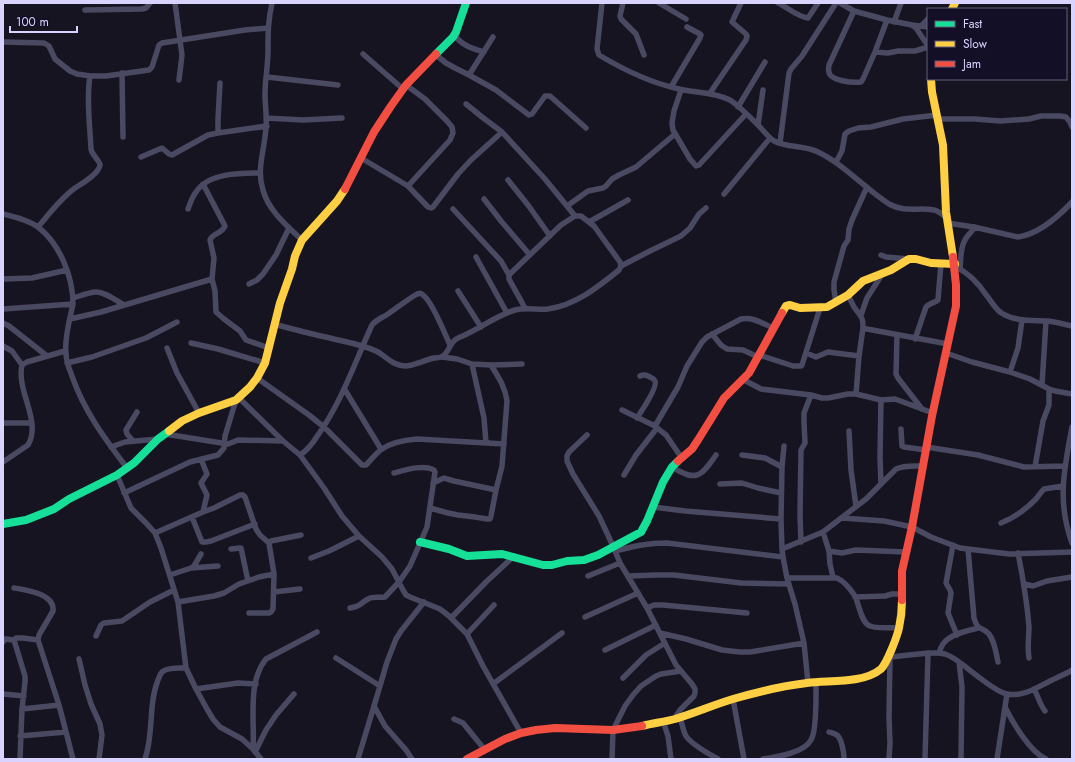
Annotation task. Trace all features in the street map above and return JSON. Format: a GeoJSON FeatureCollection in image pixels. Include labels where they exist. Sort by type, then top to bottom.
{"type":"FeatureCollection","features":[{"type":"Feature","properties":{"kind":"street"},"geometry":{"type":"LineString","coordinates":[[85,10],[126,6],[142,9],[146,8],[150,3]]}},
{"type":"Feature","properties":{"kind":"street"},"geometry":{"type":"LineString","coordinates":[[176,3],[182,55],[179,80]]}},
{"type":"Feature","properties":{"kind":"street"},"geometry":{"type":"LineString","coordinates":[[272,3],[268,28],[265,92],[267,126],[260,164],[261,183],[266,198],[277,215],[302,240]]}},
{"type":"Feature","properties":{"kind":"street"},"geometry":{"type":"LineString","coordinates":[[3,524],[26,520],[54,509],[69,499],[117,475],[134,463],[182,421],[199,413],[238,399],[250,387],[265,363],[280,303],[292,270],[295,256],[302,240],[337,201],[346,187],[374,132],[405,87],[454,35],[466,3]]}},
{"type":"Feature","properties":{"kind":"street"},"geometry":{"type":"LineString","coordinates":[[602,3],[597,49],[599,56],[629,72],[671,87],[681,90],[710,93],[730,101],[738,106],[770,138],[780,143],[816,151],[836,162],[890,204],[899,208],[934,210],[940,213],[947,220],[1018,237],[1046,225],[1072,202]]}},
{"type":"Feature","properties":{"kind":"street"},"geometry":{"type":"LineString","coordinates":[[623,3],[620,16],[621,19],[636,34],[644,55]]}},
{"type":"Feature","properties":{"kind":"street"},"geometry":{"type":"LineString","coordinates":[[659,3],[686,19]]}},
{"type":"Feature","properties":{"kind":"street"},"geometry":{"type":"LineString","coordinates":[[710,93],[746,40],[746,34],[732,22],[741,3]]}},
{"type":"Feature","properties":{"kind":"street"},"geometry":{"type":"LineString","coordinates":[[778,3],[804,18],[808,18],[818,3]]}},
{"type":"Feature","properties":{"kind":"street"},"geometry":{"type":"LineString","coordinates":[[780,143],[789,73],[802,56],[836,3]]}},
{"type":"Feature","properties":{"kind":"street"},"geometry":{"type":"LineString","coordinates":[[840,3],[854,11],[894,22],[927,27]]}},
{"type":"Feature","properties":{"kind":"street"},"geometry":{"type":"LineString","coordinates":[[894,22],[901,3]]}},
{"type":"Feature","properties":{"kind":"street"},"geometry":{"type":"LineString","coordinates":[[854,11],[829,65],[829,72],[831,75],[840,80],[861,82],[875,52],[887,20]]}},
{"type":"Feature","properties":{"kind":"street"},"geometry":{"type":"LineString","coordinates":[[921,26],[927,20]]}},
{"type":"Feature","properties":{"kind":"street"},"geometry":{"type":"LineString","coordinates":[[912,25],[916,28],[927,45]]}},
{"type":"Feature","properties":{"kind":"street"},"geometry":{"type":"LineString","coordinates":[[671,87],[701,36],[687,27]]}},
{"type":"Feature","properties":{"kind":"street"},"geometry":{"type":"LineString","coordinates":[[3,42],[44,43],[49,46],[55,59],[70,71],[77,74],[90,76],[106,76],[149,70],[152,67],[159,45],[162,43],[268,28]]}},
{"type":"Feature","properties":{"kind":"street"},"geometry":{"type":"LineString","coordinates":[[454,35],[459,42],[470,48],[484,52]]}},
{"type":"Feature","properties":{"kind":"street"},"geometry":{"type":"LineString","coordinates":[[469,75],[493,37]]}},
{"type":"Feature","properties":{"kind":"street"},"geometry":{"type":"LineString","coordinates":[[875,52],[885,53],[915,51],[927,47]]}},
{"type":"Feature","properties":{"kind":"street"},"geometry":{"type":"LineString","coordinates":[[364,54],[405,87],[425,99],[452,127],[453,133],[450,140],[408,186]]}},
{"type":"Feature","properties":{"kind":"street"},"geometry":{"type":"LineString","coordinates":[[436,55],[451,66],[496,90],[529,115],[532,114],[545,96],[550,96],[586,128]]}},
{"type":"Feature","properties":{"kind":"street"},"geometry":{"type":"LineString","coordinates":[[738,106],[765,62]]}},
{"type":"Feature","properties":{"kind":"street"},"geometry":{"type":"LineString","coordinates":[[122,73],[123,137]]}},
{"type":"Feature","properties":{"kind":"street"},"geometry":{"type":"LineString","coordinates":[[38,227],[66,195],[94,175],[100,167],[91,149],[89,105],[90,76]]}},
{"type":"Feature","properties":{"kind":"street"},"geometry":{"type":"LineString","coordinates":[[266,77],[338,85]]}},
{"type":"Feature","properties":{"kind":"street"},"geometry":{"type":"LineString","coordinates":[[467,759],[505,739],[521,733],[555,728],[613,730],[632,728],[677,718],[733,699],[776,688],[812,682],[858,679],[872,675],[882,668],[889,657],[901,617],[902,571],[956,306],[957,267],[947,220],[943,146],[938,117],[932,97],[931,80]]}},
{"type":"Feature","properties":{"kind":"street"},"geometry":{"type":"LineString","coordinates":[[218,133],[220,83]]}},
{"type":"Feature","properties":{"kind":"street"},"geometry":{"type":"LineString","coordinates":[[681,90],[674,111],[672,123],[673,130],[690,159],[697,166],[746,114]]}},
{"type":"Feature","properties":{"kind":"street"},"geometry":{"type":"LineString","coordinates":[[758,125],[763,90]]}},
{"type":"Feature","properties":{"kind":"street"},"geometry":{"type":"LineString","coordinates":[[466,104],[502,132],[545,179],[575,216]]}},
{"type":"Feature","properties":{"kind":"street"},"geometry":{"type":"LineString","coordinates":[[836,162],[842,151],[845,134],[849,130],[871,127],[903,119],[938,117],[1000,121],[1029,119],[1041,116],[1060,116],[1066,117],[1072,127]]}},
{"type":"Feature","properties":{"kind":"street"},"geometry":{"type":"LineString","coordinates":[[266,118],[303,120],[342,118]]}},
{"type":"Feature","properties":{"kind":"street"},"geometry":{"type":"LineString","coordinates":[[141,157],[162,148],[172,155],[208,136],[218,133],[267,126]]}},
{"type":"Feature","properties":{"kind":"street"},"geometry":{"type":"LineString","coordinates":[[361,158],[408,186],[430,208],[433,207],[458,174],[471,160],[502,132]]}},
{"type":"Feature","properties":{"kind":"street"},"geometry":{"type":"LineString","coordinates":[[567,206],[588,191],[603,188],[619,174],[636,167],[675,134]]}},
{"type":"Feature","properties":{"kind":"street"},"geometry":{"type":"LineString","coordinates":[[724,194],[770,138]]}},
{"type":"Feature","properties":{"kind":"street"},"geometry":{"type":"LineString","coordinates":[[188,209],[196,192],[203,184],[230,174],[260,174]]}},
{"type":"Feature","properties":{"kind":"street"},"geometry":{"type":"LineString","coordinates":[[508,180],[550,236]]}},
{"type":"Feature","properties":{"kind":"street"},"geometry":{"type":"LineString","coordinates":[[203,184],[225,226],[223,230],[210,238],[214,258],[212,279],[215,291],[216,312],[240,331],[246,340],[269,348]]}},
{"type":"Feature","properties":{"kind":"street"},"geometry":{"type":"LineString","coordinates":[[836,302],[834,282],[844,246],[848,240],[852,220],[867,187]]}},
{"type":"Feature","properties":{"kind":"street"},"geometry":{"type":"LineString","coordinates":[[484,199],[530,255]]}},
{"type":"Feature","properties":{"kind":"street"},"geometry":{"type":"LineString","coordinates":[[589,222],[628,200]]}},
{"type":"Feature","properties":{"kind":"street"},"geometry":{"type":"LineString","coordinates":[[442,357],[456,339],[508,313],[525,308],[538,310],[558,307],[585,295],[619,270],[621,266],[682,236],[687,232],[699,214],[706,208]]}},
{"type":"Feature","properties":{"kind":"street"},"geometry":{"type":"LineString","coordinates":[[453,209],[501,261],[510,275],[510,279],[525,308]]}},
{"type":"Feature","properties":{"kind":"street"},"geometry":{"type":"LineString","coordinates":[[3,214],[26,221],[38,227],[60,254],[67,270],[73,298],[65,351],[67,363],[83,403],[92,419],[126,468]]}},
{"type":"Feature","properties":{"kind":"street"},"geometry":{"type":"LineString","coordinates":[[510,275],[561,225],[575,216],[581,216],[594,226],[620,262],[621,266]]}},
{"type":"Feature","properties":{"kind":"street"},"geometry":{"type":"LineString","coordinates":[[957,267],[965,238],[975,227]]}},
{"type":"Feature","properties":{"kind":"street"},"geometry":{"type":"LineString","coordinates":[[249,284],[257,280],[263,274],[276,255],[290,228]]}},
{"type":"Feature","properties":{"kind":"street"},"geometry":{"type":"LineString","coordinates":[[881,255],[886,257],[916,259],[957,267],[979,285],[1000,312],[1007,316],[1022,320],[1046,321],[1072,326]]}},
{"type":"Feature","properties":{"kind":"street"},"geometry":{"type":"LineString","coordinates":[[476,257],[508,313]]}},
{"type":"Feature","properties":{"kind":"street"},"geometry":{"type":"LineString","coordinates":[[614,549],[640,532],[646,525],[662,486],[672,467],[681,457],[693,448],[702,436],[724,398],[744,380],[749,373],[784,308],[788,305],[800,308],[827,307],[848,295],[863,281],[883,273],[909,259]]}},
{"type":"Feature","properties":{"kind":"street"},"geometry":{"type":"LineString","coordinates":[[915,339],[926,307],[938,300],[941,263]]}},
{"type":"Feature","properties":{"kind":"street"},"geometry":{"type":"LineString","coordinates":[[3,279],[32,278],[67,270]]}},
{"type":"Feature","properties":{"kind":"street"},"geometry":{"type":"LineString","coordinates":[[861,315],[867,298],[883,273]]}},
{"type":"Feature","properties":{"kind":"street"},"geometry":{"type":"LineString","coordinates":[[70,319],[101,312],[212,279]]}},
{"type":"Feature","properties":{"kind":"street"},"geometry":{"type":"LineString","coordinates":[[458,291],[481,327]]}},
{"type":"Feature","properties":{"kind":"street"},"geometry":{"type":"LineString","coordinates":[[73,298],[99,292],[124,305]]}},
{"type":"Feature","properties":{"kind":"street"},"geometry":{"type":"LineString","coordinates":[[300,455],[310,446],[331,416],[345,390],[372,325],[376,320],[417,294],[421,293],[430,305],[450,345]]}},
{"type":"Feature","properties":{"kind":"street"},"geometry":{"type":"LineString","coordinates":[[848,295],[863,320],[856,394]]}},
{"type":"Feature","properties":{"kind":"street"},"geometry":{"type":"LineString","coordinates":[[3,309],[73,304]]}},
{"type":"Feature","properties":{"kind":"street"},"geometry":{"type":"LineString","coordinates":[[712,334],[721,345],[727,349],[743,350],[798,367],[802,365],[820,308]]}},
{"type":"Feature","properties":{"kind":"street"},"geometry":{"type":"LineString","coordinates":[[624,475],[656,427],[688,366],[702,342],[707,337],[741,319],[747,318],[753,319],[773,328]]}},
{"type":"Feature","properties":{"kind":"street"},"geometry":{"type":"LineString","coordinates":[[1010,372],[1018,348],[1022,320]]}},
{"type":"Feature","properties":{"kind":"street"},"geometry":{"type":"LineString","coordinates":[[1042,385],[1046,321]]}},
{"type":"Feature","properties":{"kind":"street"},"geometry":{"type":"LineString","coordinates":[[67,363],[92,357],[146,338],[177,322]]}},
{"type":"Feature","properties":{"kind":"street"},"geometry":{"type":"LineString","coordinates":[[3,323],[9,326],[47,356]]}},
{"type":"Feature","properties":{"kind":"street"},"geometry":{"type":"LineString","coordinates":[[274,324],[363,346],[379,352],[391,362],[398,365],[412,366],[421,362],[442,357],[457,359],[472,364],[522,364]]}},
{"type":"Feature","properties":{"kind":"street"},"geometry":{"type":"LineString","coordinates":[[863,328],[948,344]]}},
{"type":"Feature","properties":{"kind":"street"},"geometry":{"type":"LineString","coordinates":[[898,335],[896,374],[923,409]]}},
{"type":"Feature","properties":{"kind":"street"},"geometry":{"type":"LineString","coordinates":[[191,343],[218,349],[265,363]]}},
{"type":"Feature","properties":{"kind":"street"},"geometry":{"type":"LineString","coordinates":[[3,346],[12,351],[22,365],[21,370],[24,393],[32,423],[32,434],[28,445],[3,462]]}},
{"type":"Feature","properties":{"kind":"street"},"geometry":{"type":"LineString","coordinates":[[167,348],[199,413]]}},
{"type":"Feature","properties":{"kind":"street"},"geometry":{"type":"LineString","coordinates":[[22,365],[27,362],[65,351]]}},
{"type":"Feature","properties":{"kind":"street"},"geometry":{"type":"LineString","coordinates":[[806,353],[816,357],[828,352],[859,356]]}},
{"type":"Feature","properties":{"kind":"street"},"geometry":{"type":"LineString","coordinates":[[946,353],[972,362],[1010,372],[1030,379],[1049,389],[1072,394]]}},
{"type":"Feature","properties":{"kind":"street"},"geometry":{"type":"LineString","coordinates":[[472,364],[484,418],[486,443]]}},
{"type":"Feature","properties":{"kind":"street"},"geometry":{"type":"LineString","coordinates":[[430,508],[458,515],[490,519],[502,466],[507,401],[503,384],[491,365]]}},
{"type":"Feature","properties":{"kind":"street"},"geometry":{"type":"LineString","coordinates":[[637,418],[649,398],[655,384],[655,381],[647,375],[640,376]]}},
{"type":"Feature","properties":{"kind":"street"},"geometry":{"type":"LineString","coordinates":[[257,378],[324,427],[364,466],[381,449],[393,443],[406,440],[416,439],[504,444]]}},
{"type":"Feature","properties":{"kind":"street"},"geometry":{"type":"LineString","coordinates":[[744,380],[760,389],[811,395],[822,398],[856,394],[881,400],[895,399],[933,413]]}},
{"type":"Feature","properties":{"kind":"street"},"geometry":{"type":"LineString","coordinates":[[1036,467],[1043,421],[1049,405],[1049,389]]}},
{"type":"Feature","properties":{"kind":"street"},"geometry":{"type":"LineString","coordinates":[[345,390],[381,449]]}},
{"type":"Feature","properties":{"kind":"street"},"geometry":{"type":"LineString","coordinates":[[801,542],[801,450],[805,443],[804,413],[811,395]]}},
{"type":"Feature","properties":{"kind":"street"},"geometry":{"type":"LineString","coordinates":[[238,399],[300,455],[342,516],[359,536],[382,557],[392,569],[406,595],[440,609],[467,634],[521,733]]}},
{"type":"Feature","properties":{"kind":"street"},"geometry":{"type":"LineString","coordinates":[[124,492],[190,462],[218,455],[224,448],[225,436],[238,399]]}},
{"type":"Feature","properties":{"kind":"street"},"geometry":{"type":"LineString","coordinates":[[881,400],[880,457],[882,484]]}},
{"type":"Feature","properties":{"kind":"street"},"geometry":{"type":"LineString","coordinates":[[622,410],[656,427],[666,435],[681,457]]}},
{"type":"Feature","properties":{"kind":"street"},"geometry":{"type":"LineString","coordinates":[[132,441],[126,430],[137,412]]}},
{"type":"Feature","properties":{"kind":"street"},"geometry":{"type":"LineString","coordinates":[[3,424],[32,423]]}},
{"type":"Feature","properties":{"kind":"street"},"geometry":{"type":"LineString","coordinates":[[1072,427],[1063,486],[1065,513],[1072,543]]}},
{"type":"Feature","properties":{"kind":"street"},"geometry":{"type":"LineString","coordinates":[[901,429],[901,444],[904,447],[926,448],[978,455],[1024,467],[1065,466]]}},
{"type":"Feature","properties":{"kind":"street"},"geometry":{"type":"LineString","coordinates":[[849,431],[850,470],[856,506]]}},
{"type":"Feature","properties":{"kind":"street"},"geometry":{"type":"LineString","coordinates":[[587,435],[569,452],[566,456],[567,461],[573,474],[599,516],[620,563],[647,608],[676,665],[695,689],[696,693],[680,710],[677,718],[689,739],[704,751],[718,759]]}},
{"type":"Feature","properties":{"kind":"street"},"geometry":{"type":"LineString","coordinates":[[111,447],[125,442],[162,437],[225,443],[238,440],[283,441]]}},
{"type":"Feature","properties":{"kind":"street"},"geometry":{"type":"LineString","coordinates":[[763,759],[787,755],[806,746],[814,734],[816,710],[804,643],[782,557],[781,493],[784,446]]}},
{"type":"Feature","properties":{"kind":"street"},"geometry":{"type":"LineString","coordinates":[[672,467],[683,474],[691,476],[698,475],[705,470],[716,455]]}},
{"type":"Feature","properties":{"kind":"street"},"geometry":{"type":"LineString","coordinates":[[742,456],[765,458],[782,467]]}},
{"type":"Feature","properties":{"kind":"street"},"geometry":{"type":"LineString","coordinates":[[201,459],[206,474],[201,483],[207,495],[203,512]]}},
{"type":"Feature","properties":{"kind":"street"},"geometry":{"type":"LineString","coordinates":[[782,549],[823,532],[882,484],[896,469],[905,466],[923,466]]}},
{"type":"Feature","properties":{"kind":"street"},"geometry":{"type":"LineString","coordinates":[[350,608],[358,607],[370,598],[385,597],[399,582],[410,566],[427,527],[435,472],[429,467],[423,467],[394,473]]}},
{"type":"Feature","properties":{"kind":"street"},"geometry":{"type":"LineString","coordinates":[[117,475],[131,508],[155,533],[178,602],[186,668],[206,710],[220,727],[242,739],[261,759]]}},
{"type":"Feature","properties":{"kind":"street"},"geometry":{"type":"LineString","coordinates":[[433,483],[447,478],[454,481],[496,490]]}},
{"type":"Feature","properties":{"kind":"street"},"geometry":{"type":"LineString","coordinates":[[720,484],[742,483],[781,493]]}},
{"type":"Feature","properties":{"kind":"street"},"geometry":{"type":"LineString","coordinates":[[1001,523],[1022,512],[1044,489],[1063,486]]}},
{"type":"Feature","properties":{"kind":"street"},"geometry":{"type":"LineString","coordinates":[[155,533],[243,495],[260,534],[269,543],[274,574],[272,612],[249,613]]}},
{"type":"Feature","properties":{"kind":"street"},"geometry":{"type":"LineString","coordinates":[[653,507],[781,519]]}},
{"type":"Feature","properties":{"kind":"street"},"geometry":{"type":"LineString","coordinates":[[192,517],[202,542],[211,541],[255,524]]}},
{"type":"Feature","properties":{"kind":"street"},"geometry":{"type":"LineString","coordinates":[[842,518],[884,521],[912,527],[931,537],[960,548],[1009,554],[1072,552]]}},
{"type":"Feature","properties":{"kind":"street"},"geometry":{"type":"LineString","coordinates":[[823,532],[829,551],[833,578]]}},
{"type":"Feature","properties":{"kind":"street"},"geometry":{"type":"LineString","coordinates":[[269,543],[276,540],[301,535]]}},
{"type":"Feature","properties":{"kind":"street"},"geometry":{"type":"LineString","coordinates":[[311,558],[329,552],[359,536]]}},
{"type":"Feature","properties":{"kind":"street"},"geometry":{"type":"LineString","coordinates":[[420,542],[449,549],[467,556],[498,554],[514,556],[542,565],[584,560],[614,549],[651,543],[667,543],[782,557]]}},
{"type":"Feature","properties":{"kind":"street"},"geometry":{"type":"LineString","coordinates":[[953,545],[946,583],[951,593],[948,613],[957,635]]}},
{"type":"Feature","properties":{"kind":"street"},"geometry":{"type":"LineString","coordinates":[[230,549],[241,548],[248,581]]}},
{"type":"Feature","properties":{"kind":"street"},"geometry":{"type":"LineString","coordinates":[[968,549],[974,618],[978,628],[986,632],[990,637],[998,662]]}},
{"type":"Feature","properties":{"kind":"street"},"geometry":{"type":"LineString","coordinates":[[829,551],[842,553],[856,550],[906,552]]}},
{"type":"Feature","properties":{"kind":"street"},"geometry":{"type":"LineString","coordinates":[[191,568],[194,566],[201,554]]}},
{"type":"Feature","properties":{"kind":"street"},"geometry":{"type":"LineString","coordinates":[[1018,554],[1024,584],[1029,629],[1029,658]]}},
{"type":"Feature","properties":{"kind":"street"},"geometry":{"type":"LineString","coordinates":[[451,618],[514,556]]}},
{"type":"Feature","properties":{"kind":"street"},"geometry":{"type":"LineString","coordinates":[[588,576],[620,563]]}},
{"type":"Feature","properties":{"kind":"street"},"geometry":{"type":"LineString","coordinates":[[170,575],[191,568],[218,566]]}},
{"type":"Feature","properties":{"kind":"street"},"geometry":{"type":"LineString","coordinates":[[178,602],[214,596],[224,593],[239,584],[274,574]]}},
{"type":"Feature","properties":{"kind":"street"},"geometry":{"type":"LineString","coordinates":[[628,576],[674,575],[741,583],[833,578],[841,580],[855,597],[862,617],[866,623],[870,626],[898,628]]}},
{"type":"Feature","properties":{"kind":"street"},"geometry":{"type":"LineString","coordinates":[[1024,584],[1033,586],[1047,581],[1072,576]]}},
{"type":"Feature","properties":{"kind":"street"},"geometry":{"type":"LineString","coordinates":[[14,588],[34,591],[49,600],[52,604],[53,611],[39,635],[38,640],[73,759]]}},
{"type":"Feature","properties":{"kind":"street"},"geometry":{"type":"LineString","coordinates":[[274,592],[300,589]]}},
{"type":"Feature","properties":{"kind":"street"},"geometry":{"type":"LineString","coordinates":[[96,636],[104,622],[122,622],[150,602],[174,590]]}},
{"type":"Feature","properties":{"kind":"street"},"geometry":{"type":"LineString","coordinates":[[585,617],[638,593]]}},
{"type":"Feature","properties":{"kind":"street"},"geometry":{"type":"LineString","coordinates":[[855,597],[902,594]]}},
{"type":"Feature","properties":{"kind":"street"},"geometry":{"type":"LineString","coordinates":[[358,759],[387,662],[398,635],[424,602]]}},
{"type":"Feature","properties":{"kind":"street"},"geometry":{"type":"LineString","coordinates":[[467,634],[494,605]]}},
{"type":"Feature","properties":{"kind":"street"},"geometry":{"type":"LineString","coordinates":[[647,608],[654,605],[663,605],[747,613]]}},
{"type":"Feature","properties":{"kind":"street"},"geometry":{"type":"LineString","coordinates":[[605,650],[656,625]]}},
{"type":"Feature","properties":{"kind":"street"},"geometry":{"type":"LineString","coordinates":[[939,653],[942,645],[946,641],[957,635],[978,628]]}},
{"type":"Feature","properties":{"kind":"street"},"geometry":{"type":"LineString","coordinates":[[254,751],[253,697],[260,669],[266,659],[316,632]]}},
{"type":"Feature","properties":{"kind":"street"},"geometry":{"type":"LineString","coordinates":[[493,684],[562,633]]}},
{"type":"Feature","properties":{"kind":"street"},"geometry":{"type":"LineString","coordinates":[[660,633],[722,650],[740,652],[750,652],[804,643]]}},
{"type":"Feature","properties":{"kind":"street"},"geometry":{"type":"LineString","coordinates":[[3,642],[5,639],[14,640],[16,638],[38,640]]}},
{"type":"Feature","properties":{"kind":"street"},"geometry":{"type":"LineString","coordinates":[[14,640],[25,676],[20,736],[20,759]]}},
{"type":"Feature","properties":{"kind":"street"},"geometry":{"type":"LineString","coordinates":[[624,678],[646,655],[665,643]]}},
{"type":"Feature","properties":{"kind":"street"},"geometry":{"type":"LineString","coordinates":[[889,657],[928,653],[947,654],[988,684],[1007,694],[1022,694],[1071,672]]}},
{"type":"Feature","properties":{"kind":"street"},"geometry":{"type":"LineString","coordinates":[[925,759],[928,653]]}},
{"type":"Feature","properties":{"kind":"street"},"geometry":{"type":"LineString","coordinates":[[889,657],[889,759]]}},
{"type":"Feature","properties":{"kind":"street"},"geometry":{"type":"LineString","coordinates":[[336,658],[380,686]]}},
{"type":"Feature","properties":{"kind":"street"},"geometry":{"type":"LineString","coordinates":[[79,659],[84,685],[100,724],[102,735],[99,759]]}},
{"type":"Feature","properties":{"kind":"street"},"geometry":{"type":"LineString","coordinates":[[959,662],[962,687],[961,759]]}},
{"type":"Feature","properties":{"kind":"street"},"geometry":{"type":"LineString","coordinates":[[144,759],[147,753],[152,705],[160,676],[162,672],[167,670],[186,668]]}},
{"type":"Feature","properties":{"kind":"street"},"geometry":{"type":"LineString","coordinates":[[612,759],[613,730],[624,706],[641,686],[649,680],[661,674],[681,671]]}},
{"type":"Feature","properties":{"kind":"street"},"geometry":{"type":"LineString","coordinates":[[196,689],[238,683],[256,684]]}},
{"type":"Feature","properties":{"kind":"street"},"geometry":{"type":"LineString","coordinates":[[1034,689],[1041,706],[1045,711]]}},
{"type":"Feature","properties":{"kind":"street"},"geometry":{"type":"LineString","coordinates":[[3,694],[24,696]]}},
{"type":"Feature","properties":{"kind":"street"},"geometry":{"type":"LineString","coordinates":[[254,751],[273,720],[294,694]]}},
{"type":"Feature","properties":{"kind":"street"},"geometry":{"type":"LineString","coordinates":[[997,759],[1007,694]]}},
{"type":"Feature","properties":{"kind":"street"},"geometry":{"type":"LineString","coordinates":[[733,699],[744,759]]}},
{"type":"Feature","properties":{"kind":"street"},"geometry":{"type":"LineString","coordinates":[[22,709],[58,705]]}},
{"type":"Feature","properties":{"kind":"street"},"geometry":{"type":"LineString","coordinates":[[374,706],[385,726],[412,759]]}},
{"type":"Feature","properties":{"kind":"street"},"geometry":{"type":"LineString","coordinates":[[1005,707],[1012,722],[1024,738],[1041,757],[1046,759]]}},
{"type":"Feature","properties":{"kind":"street"},"geometry":{"type":"LineString","coordinates":[[454,719],[463,723],[485,750]]}},
{"type":"Feature","properties":{"kind":"street"},"geometry":{"type":"LineString","coordinates":[[663,721],[668,736],[671,759]]}},
{"type":"Feature","properties":{"kind":"street"},"geometry":{"type":"LineString","coordinates":[[20,736],[66,732]]}},
{"type":"Feature","properties":{"kind":"street"},"geometry":{"type":"LineString","coordinates":[[829,732],[836,734],[840,739],[844,752],[844,759]]}},
{"type":"Feature","properties":{"kind":"traffic: fast"},"geometry":{"type":"LineString","coordinates":[[436,54],[456,32],[466,3]]}},
{"type":"Feature","properties":{"kind":"traffic: fast"},"geometry":{"type":"LineString","coordinates":[[3,524],[26,520],[54,509],[69,499],[117,475],[134,463],[158,439],[169,431]]}},
{"type":"Feature","properties":{"kind":"traffic: fast"},"geometry":{"type":"LineString","coordinates":[[420,542],[449,549],[467,556],[502,554],[543,565],[584,560],[598,555],[641,532],[663,482],[672,467],[678,461]]}},
{"type":"Feature","properties":{"kind":"traffic: slow"},"geometry":{"type":"LineString","coordinates":[[952,8],[955,3]]}},
{"type":"Feature","properties":{"kind":"traffic: slow"},"geometry":{"type":"LineString","coordinates":[[931,80],[932,92],[943,145],[946,212],[953,257]]}},
{"type":"Feature","properties":{"kind":"traffic: slow"},"geometry":{"type":"LineString","coordinates":[[169,431],[182,421],[199,413],[236,400],[257,378],[265,363],[280,303],[295,256],[302,240],[337,201],[345,189]]}},
{"type":"Feature","properties":{"kind":"traffic: slow"},"geometry":{"type":"LineString","coordinates":[[782,313],[786,306],[790,305],[800,308],[827,307],[848,295],[863,281],[891,270],[909,259],[916,259],[931,263],[955,264]]}},
{"type":"Feature","properties":{"kind":"traffic: slow"},"geometry":{"type":"LineString","coordinates":[[642,726],[675,719],[751,694],[788,686],[855,679],[874,674],[883,666],[894,643],[900,625],[902,600]]}},
{"type":"Feature","properties":{"kind":"traffic: jam"},"geometry":{"type":"LineString","coordinates":[[345,189],[374,132],[391,106],[406,85],[436,54]]}},
{"type":"Feature","properties":{"kind":"traffic: jam"},"geometry":{"type":"LineString","coordinates":[[902,600],[902,571],[912,527],[932,416],[956,306],[956,285],[953,257]]}},
{"type":"Feature","properties":{"kind":"traffic: jam"},"geometry":{"type":"LineString","coordinates":[[678,461],[692,449],[724,398],[749,373],[782,313]]}},
{"type":"Feature","properties":{"kind":"traffic: jam"},"geometry":{"type":"LineString","coordinates":[[467,759],[505,739],[521,733],[536,730],[555,728],[613,730],[642,726]]}}]}
